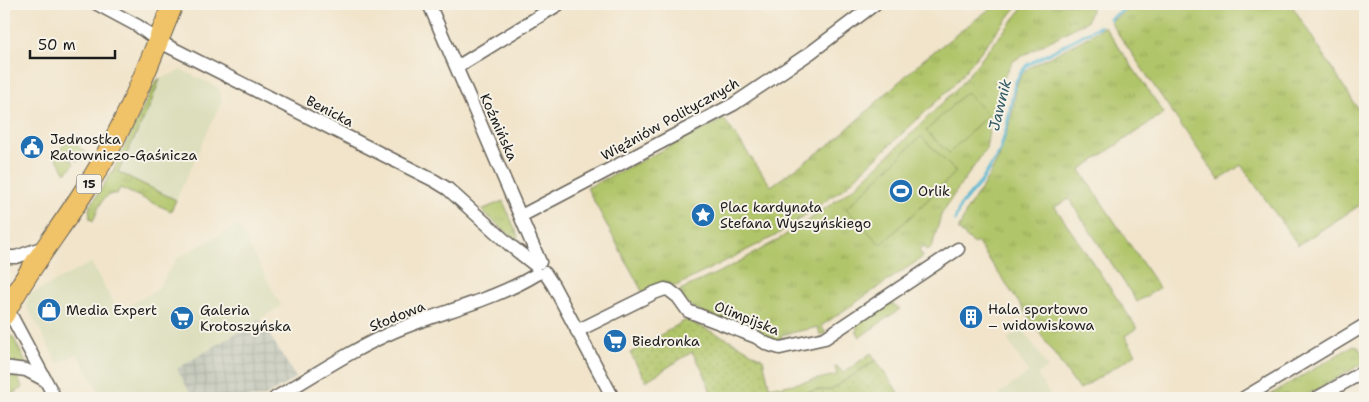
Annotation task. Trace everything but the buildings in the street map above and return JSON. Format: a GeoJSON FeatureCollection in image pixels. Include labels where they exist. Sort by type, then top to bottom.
{"type":"FeatureCollection","features":[{"type":"Feature","properties":{"kind":"main road","name":"15"},"geometry":{"type":"LineString","coordinates":[[5,308],[93,178],[114,142],[141,84],[173,4]]}},
{"type":"Feature","properties":{"kind":"street","name":"Benicka"},"geometry":{"type":"LineString","coordinates":[[97,4],[138,26],[158,41],[435,181],[448,189],[539,269]]}},
{"type":"Feature","properties":{"kind":"street","name":"Koźmińska"},"geometry":{"type":"LineString","coordinates":[[429,4],[521,216],[539,269],[553,285],[613,398]]}},
{"type":"Feature","properties":{"kind":"street"},"geometry":{"type":"LineString","coordinates":[[457,67],[559,4]]}},
{"type":"Feature","properties":{"kind":"street","name":"Więźniów Politycznych"},"geometry":{"type":"LineString","coordinates":[[521,216],[734,104],[810,54],[875,4]]}},
{"type":"Feature","properties":{"kind":"street"},"geometry":{"type":"LineString","coordinates":[[4,257],[16,257],[48,245]]}},
{"type":"Feature","properties":{"kind":"street","name":"Olimpijska"},"geometry":{"type":"LineString","coordinates":[[579,335],[648,296],[665,290],[673,292],[688,311],[756,337],[774,347],[822,340],[958,249]]}},
{"type":"Feature","properties":{"kind":"street","name":"Słodowa"},"geometry":{"type":"LineString","coordinates":[[275,398],[360,348],[396,330],[475,303],[520,284],[539,269]]}},
{"type":"Feature","properties":{"kind":"street"},"geometry":{"type":"LineString","coordinates":[[5,308],[55,398]]}},
{"type":"Feature","properties":{"kind":"street"},"geometry":{"type":"LineString","coordinates":[[1244,398],[1365,325]]}},
{"type":"Feature","properties":{"kind":"street"},"geometry":{"type":"LineString","coordinates":[[4,367],[26,370],[45,380]]}},
{"type":"Feature","properties":{"kind":"street"},"geometry":{"type":"LineString","coordinates":[[1317,398],[1365,371]]}},
{"type":"Feature","properties":{"kind":"shaded area"},"geometry":{"type":"Polygon","coordinates":[[[182,70],[219,88],[222,100],[176,200],[118,172],[149,108],[160,79],[182,70]]]}},
{"type":"Feature","properties":{"kind":"shaded area"},"geometry":{"type":"Polygon","coordinates":[[[238,225],[281,306],[178,369],[193,398],[103,398],[77,354],[58,364],[26,305],[29,295],[91,263],[118,311],[157,290],[177,258],[238,225]]]}},
{"type":"Feature","properties":{"kind":"shaded area"},"geometry":{"type":"Polygon","coordinates":[[[260,319],[296,378],[262,398],[193,398],[177,369],[260,319]]]}},
{"type":"Feature","properties":{"kind":"shaded area"},"geometry":{"type":"Polygon","coordinates":[[[1023,329],[1048,368],[1037,374],[1052,398],[1002,398],[999,393],[1029,373],[1007,339],[1023,329]]]}},
{"type":"Feature","properties":{"kind":"green space","name":"Plac kardynała Stefana Wyszyńskiego"},"geometry":{"type":"Polygon","coordinates":[[[996,4],[1019,4],[952,87],[843,189],[775,236],[676,286],[670,284],[643,293],[587,188],[724,119],[771,186],[833,142],[923,60],[996,4]]]}},
{"type":"Feature","properties":{"kind":"green space"},"geometry":{"type":"Polygon","coordinates":[[[1026,4],[1093,5],[1087,21],[1013,61],[1003,79],[986,149],[941,215],[932,247],[927,250],[924,246],[919,250],[923,257],[821,326],[826,333],[820,335],[818,327],[781,335],[782,343],[694,309],[684,300],[680,290],[728,268],[776,241],[855,187],[960,85],[1026,4]]]}},
{"type":"Feature","properties":{"kind":"green space"},"geometry":{"type":"Polygon","coordinates":[[[1135,4],[1291,4],[1365,120],[1365,202],[1298,245],[1241,165],[1219,180],[1110,22],[1135,4]]]}},
{"type":"Feature","properties":{"kind":"green space"},"geometry":{"type":"Polygon","coordinates":[[[1104,26],[1164,113],[1080,170],[1159,288],[1137,302],[1069,199],[1055,207],[1137,328],[1125,336],[1136,354],[1079,390],[977,242],[974,244],[958,230],[968,208],[984,185],[999,157],[1012,115],[1017,84],[1022,74],[1030,67],[1090,36],[1104,26]]]}},
{"type":"Feature","properties":{"kind":"green space"},"geometry":{"type":"Polygon","coordinates":[[[160,79],[149,108],[118,172],[176,200],[171,211],[120,188],[117,194],[104,198],[93,221],[90,219],[89,208],[115,167],[156,81],[160,79]]]}},
{"type":"Feature","properties":{"kind":"green space"},"geometry":{"type":"Polygon","coordinates":[[[966,92],[988,115],[949,153],[926,131],[966,92]]]}},
{"type":"Feature","properties":{"kind":"green space","name":"Orlik"},"geometry":{"type":"Polygon","coordinates":[[[921,136],[956,172],[881,245],[846,209],[921,136]]]}},
{"type":"Feature","properties":{"kind":"green space"},"geometry":{"type":"Polygon","coordinates":[[[72,141],[85,152],[77,161],[72,157],[71,153],[67,153],[67,156],[74,164],[66,173],[54,155],[66,143],[72,141]]]}},
{"type":"Feature","properties":{"kind":"green space"},"geometry":{"type":"Polygon","coordinates":[[[503,201],[518,236],[516,240],[481,210],[503,201]]]}},
{"type":"Feature","properties":{"kind":"green space"},"geometry":{"type":"Polygon","coordinates":[[[886,304],[893,304],[900,309],[860,337],[857,332],[857,324],[886,304]]]}},
{"type":"Feature","properties":{"kind":"green space"},"geometry":{"type":"Polygon","coordinates":[[[686,320],[730,340],[763,359],[772,398],[713,398],[703,370],[692,352],[646,381],[630,353],[686,320]]]}},
{"type":"Feature","properties":{"kind":"green space"},"geometry":{"type":"Polygon","coordinates":[[[4,336],[13,337],[27,365],[4,362],[4,336]]]}},
{"type":"Feature","properties":{"kind":"green space"},"geometry":{"type":"Polygon","coordinates":[[[1354,345],[1362,353],[1365,351],[1365,362],[1302,398],[1285,398],[1289,396],[1287,394],[1281,397],[1265,398],[1354,345]]]}},
{"type":"Feature","properties":{"kind":"green space"},"geometry":{"type":"Polygon","coordinates":[[[871,353],[876,360],[831,391],[818,390],[772,398],[769,387],[778,385],[779,387],[837,375],[835,367],[837,366],[843,373],[871,353]]]}},
{"type":"Feature","properties":{"kind":"green space"},"geometry":{"type":"Polygon","coordinates":[[[876,360],[902,398],[772,398],[818,390],[831,390],[876,360]]]}},
{"type":"Feature","properties":{"kind":"green space"},"geometry":{"type":"Polygon","coordinates":[[[4,376],[17,377],[23,388],[4,398],[4,376]]]}},
{"type":"Feature","properties":{"kind":"waterway","name":"Jawnik"},"geometry":{"type":"LineString","coordinates":[[1110,19],[1131,4]]}},
{"type":"Feature","properties":{"kind":"waterway","name":"Jawnik"},"geometry":{"type":"LineString","coordinates":[[955,220],[960,206],[981,182],[1000,151],[1015,83],[1020,74],[1027,65],[1100,26]]}},
{"type":"Feature","properties":{"kind":"place","name":"Jednostka Ratowniczo-Gaśnicza"},"geometry":{"type":"Point","coordinates":[32,147]}},
{"type":"Feature","properties":{"kind":"place","name":"Orlik"},"geometry":{"type":"Point","coordinates":[901,191]}},
{"type":"Feature","properties":{"kind":"place","name":"Plac kardynała Stefana Wyszyńskiego"},"geometry":{"type":"Point","coordinates":[703,215]}},
{"type":"Feature","properties":{"kind":"place","name":"Media Expert"},"geometry":{"type":"Point","coordinates":[49,310]}},
{"type":"Feature","properties":{"kind":"place","name":"Hala sportowo – widowiskowa"},"geometry":{"type":"Point","coordinates":[971,317]}},
{"type":"Feature","properties":{"kind":"place","name":"Galeria Krotoszyńska"},"geometry":{"type":"Point","coordinates":[182,318]}},
{"type":"Feature","properties":{"kind":"place","name":"Biedronka"},"geometry":{"type":"Point","coordinates":[615,341]}}]}
